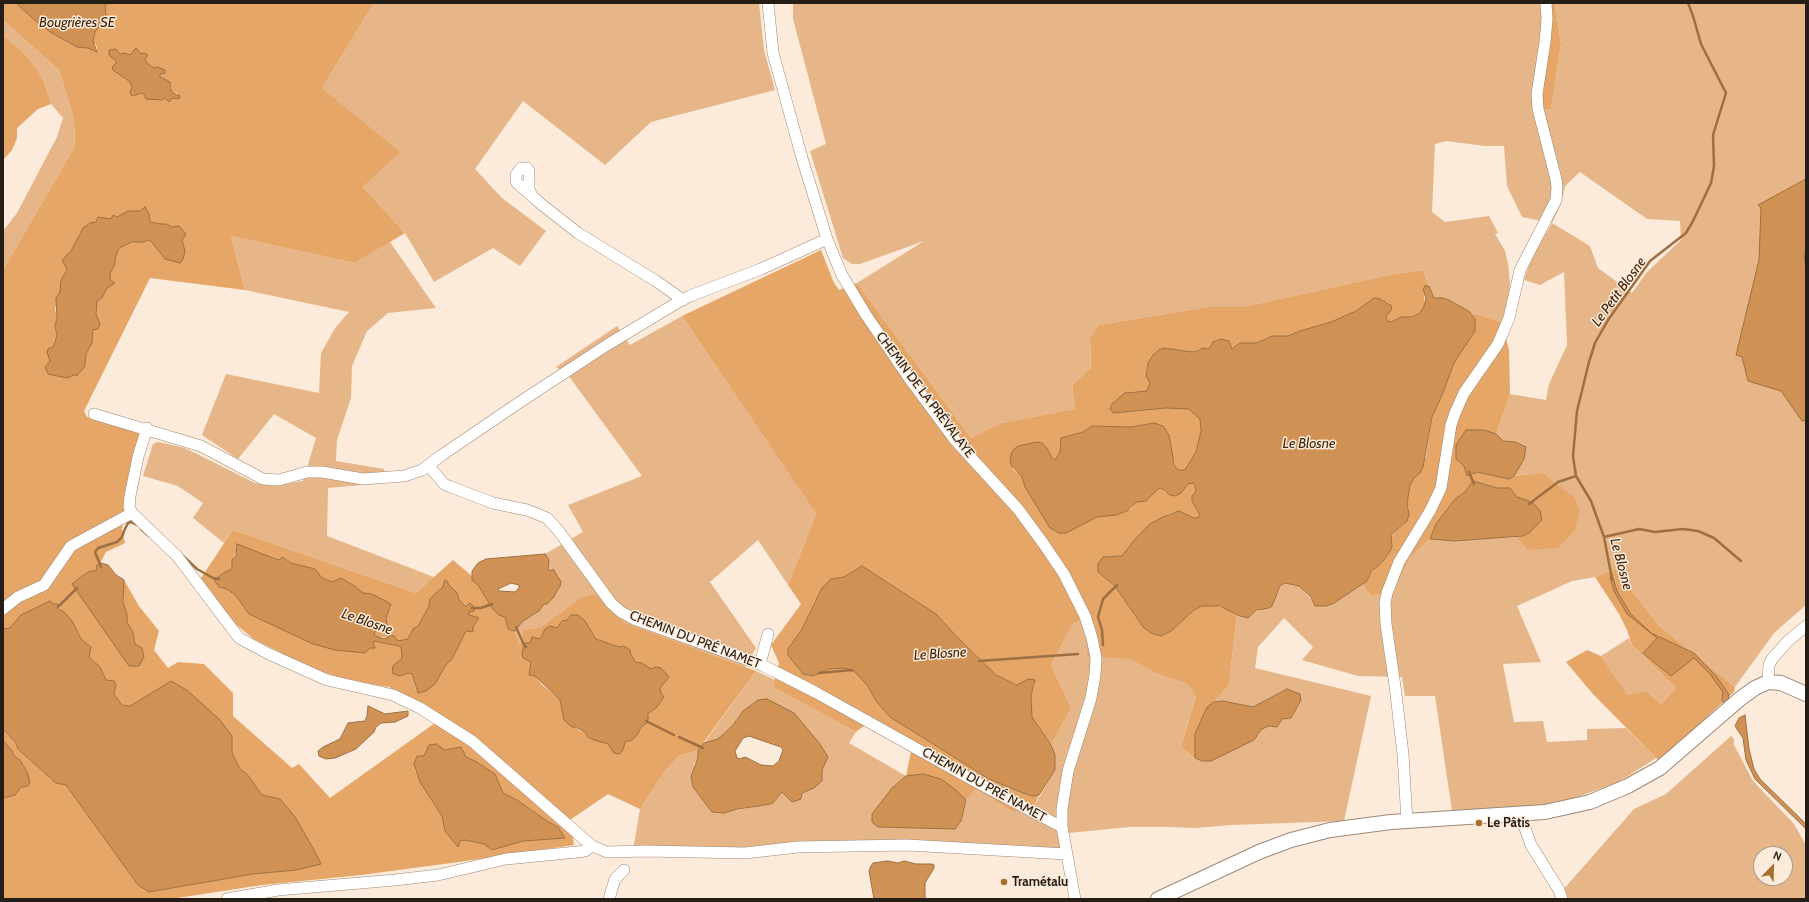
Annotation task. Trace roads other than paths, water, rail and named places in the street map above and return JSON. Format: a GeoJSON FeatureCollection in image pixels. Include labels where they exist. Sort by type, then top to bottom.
{"type":"FeatureCollection","features":[{"type":"Feature","properties":{"kind":"main road"},"geometry":{"type":"LineString","coordinates":[[1158,899],[1243,859],[1291,840],[1345,827],[1407,820],[1545,812],[1590,802],[1628,786],[1660,768],[1741,698],[1768,682],[1781,683],[1806,694]]}},
{"type":"Feature","properties":{"kind":"street","name":"CHEMIN DE LA PRÉVALAYE"},"geometry":{"type":"LineString","coordinates":[[768,3],[773,53],[802,158],[827,239],[842,275],[887,347],[955,440],[1018,510],[1043,543],[1064,574],[1085,616],[1096,658],[1095,675],[1090,698],[1068,771],[1062,812],[1062,828],[1075,899]]}},
{"type":"Feature","properties":{"kind":"street"},"geometry":{"type":"LineString","coordinates":[[1407,820],[1403,754],[1386,618],[1387,592],[1394,572],[1410,542],[1430,511],[1441,488],[1451,425],[1455,413],[1464,393],[1490,358],[1501,338],[1513,303],[1520,270],[1554,208],[1558,187],[1538,109],[1538,81],[1547,19],[1546,3]]}},
{"type":"Feature","properties":{"kind":"street"},"geometry":{"type":"LineString","coordinates":[[532,196],[562,226],[683,300]]}},
{"type":"Feature","properties":{"kind":"street"},"geometry":{"type":"LineString","coordinates":[[94,414],[148,428],[201,446],[263,479],[279,480],[307,472],[322,472],[363,479],[392,478],[414,473],[429,466],[442,454],[607,345],[683,300],[827,239]]}},
{"type":"Feature","properties":{"kind":"street"},"geometry":{"type":"LineString","coordinates":[[148,428],[138,457],[130,496],[130,507],[132,513],[178,556],[239,638],[269,654],[327,680],[393,695],[420,708],[472,741],[592,846],[607,852],[645,851],[745,853],[798,847],[907,845],[1066,854]]}},
{"type":"Feature","properties":{"kind":"street","name":"CHEMIN DU PRÉ NAMET"},"geometry":{"type":"LineString","coordinates":[[429,466],[444,484],[494,503],[527,510],[547,518],[558,530],[602,593],[621,612],[649,626],[760,664],[815,692],[1062,828]]}},
{"type":"Feature","properties":{"kind":"street"},"geometry":{"type":"LineString","coordinates":[[3,609],[18,597],[44,585],[71,546],[132,513]]}},
{"type":"Feature","properties":{"kind":"street"},"geometry":{"type":"LineString","coordinates":[[1768,682],[1769,665],[1772,659],[1788,641],[1806,626]]}},
{"type":"Feature","properties":{"kind":"street"},"geometry":{"type":"LineString","coordinates":[[760,664],[768,634]]}},
{"type":"Feature","properties":{"kind":"street"},"geometry":{"type":"LineString","coordinates":[[1520,814],[1531,845],[1559,890],[1562,899]]}},
{"type":"Feature","properties":{"kind":"street"},"geometry":{"type":"LineString","coordinates":[[227,899],[278,890],[438,875],[506,860],[585,851],[592,846]]}},
{"type":"Feature","properties":{"kind":"street"},"geometry":{"type":"LineString","coordinates":[[609,899],[615,879],[624,870]]}},
{"type":"Feature","properties":{"kind":"water","name":"Bougrières SE"},"geometry":{"type":"Polygon","coordinates":[[[16,3],[109,3],[105,5],[106,15],[95,32],[93,41],[97,52],[88,48],[77,47],[52,33],[39,24],[16,3]]]}},
{"type":"Feature","properties":{"kind":"water"},"geometry":{"type":"Polygon","coordinates":[[[136,48],[141,54],[144,53],[148,55],[145,59],[147,63],[154,68],[157,67],[165,70],[165,73],[160,74],[160,77],[170,82],[172,92],[180,96],[179,99],[173,98],[169,102],[165,98],[162,100],[146,99],[144,94],[141,93],[133,96],[131,95],[130,92],[132,87],[130,82],[113,70],[112,67],[117,62],[109,55],[109,50],[116,49],[120,54],[124,53],[130,55],[136,48]]]}},
{"type":"Feature","properties":{"kind":"water"},"geometry":{"type":"Polygon","coordinates":[[[1806,179],[1806,250],[1804,252],[1806,272],[1806,420],[1802,421],[1781,391],[1748,381],[1742,357],[1736,355],[1759,260],[1761,208],[1758,205],[1806,179]]]}},
{"type":"Feature","properties":{"kind":"water"},"geometry":{"type":"Polygon","coordinates":[[[145,207],[149,214],[150,222],[166,224],[172,227],[179,226],[186,234],[182,240],[185,251],[183,259],[180,263],[165,259],[150,240],[143,242],[132,242],[119,248],[115,259],[115,264],[110,274],[110,280],[115,283],[107,288],[102,298],[97,301],[96,314],[100,324],[98,329],[93,330],[92,343],[86,354],[85,366],[78,375],[67,378],[48,374],[45,367],[50,361],[47,352],[48,349],[53,347],[57,335],[55,326],[57,318],[56,298],[60,292],[61,280],[67,270],[62,260],[71,251],[83,228],[90,223],[96,222],[98,217],[111,219],[113,215],[117,217],[128,211],[140,211],[145,207]]]}},
{"type":"Feature","properties":{"kind":"water","name":"Le Blosne"},"geometry":{"type":"Polygon","coordinates":[[[1425,286],[1429,286],[1434,298],[1449,300],[1470,312],[1475,319],[1475,331],[1454,363],[1432,417],[1423,467],[1410,485],[1407,504],[1409,514],[1407,521],[1391,535],[1392,546],[1390,551],[1384,560],[1372,571],[1367,581],[1334,603],[1326,606],[1315,606],[1311,597],[1299,586],[1285,583],[1280,586],[1272,606],[1257,610],[1248,618],[1240,616],[1219,606],[1202,606],[1194,610],[1171,631],[1161,636],[1153,634],[1144,628],[1114,585],[1098,572],[1098,564],[1103,557],[1122,556],[1136,538],[1150,524],[1163,517],[1179,511],[1194,518],[1199,517],[1200,515],[1192,501],[1192,496],[1196,491],[1195,485],[1193,483],[1188,484],[1181,493],[1175,496],[1170,495],[1161,488],[1158,489],[1146,501],[1137,502],[1127,511],[1116,515],[1097,517],[1066,533],[1059,533],[1050,528],[1025,487],[1022,477],[1010,462],[1013,450],[1018,446],[1037,442],[1042,443],[1055,460],[1060,452],[1061,438],[1083,432],[1092,426],[1131,427],[1154,423],[1163,426],[1169,435],[1176,468],[1179,470],[1185,470],[1196,452],[1201,431],[1200,419],[1189,409],[1166,408],[1113,413],[1110,409],[1112,404],[1125,393],[1147,391],[1150,383],[1146,375],[1148,363],[1153,355],[1159,350],[1164,348],[1192,352],[1203,348],[1209,349],[1213,342],[1221,339],[1229,341],[1232,349],[1240,343],[1256,343],[1272,336],[1288,336],[1331,322],[1356,311],[1374,298],[1380,299],[1392,306],[1386,317],[1387,321],[1391,322],[1401,317],[1412,317],[1420,313],[1424,306],[1426,299],[1423,289],[1425,286]]]}},
{"type":"Feature","properties":{"kind":"water"},"geometry":{"type":"Polygon","coordinates":[[[1466,430],[1484,430],[1496,434],[1503,441],[1515,442],[1526,447],[1524,459],[1514,476],[1509,479],[1477,472],[1467,476],[1464,466],[1456,459],[1456,445],[1466,430]]]}},
{"type":"Feature","properties":{"kind":"water"},"geometry":{"type":"Polygon","coordinates":[[[1473,481],[1497,488],[1510,488],[1517,497],[1532,502],[1540,511],[1542,520],[1529,533],[1523,536],[1454,541],[1430,539],[1436,524],[1455,499],[1465,492],[1473,481]]]}},
{"type":"Feature","properties":{"kind":"water"},"geometry":{"type":"Polygon","coordinates":[[[237,544],[279,560],[283,557],[291,563],[315,569],[322,578],[332,582],[341,578],[363,593],[372,594],[391,604],[386,618],[387,625],[379,627],[374,635],[384,639],[390,635],[394,636],[398,641],[408,639],[413,629],[418,626],[429,606],[430,599],[443,587],[445,580],[457,593],[459,600],[466,606],[470,603],[475,608],[474,611],[469,612],[469,615],[479,618],[473,627],[473,632],[467,631],[465,633],[452,659],[446,665],[435,684],[426,691],[418,693],[412,674],[409,673],[399,676],[392,673],[393,666],[402,658],[401,647],[399,646],[373,641],[375,648],[370,648],[365,653],[335,650],[313,644],[249,614],[236,596],[227,589],[219,587],[214,580],[232,569],[232,560],[236,555],[237,544]]]}},
{"type":"Feature","properties":{"kind":"water"},"geometry":{"type":"Polygon","coordinates":[[[545,554],[549,560],[548,569],[550,571],[553,569],[561,582],[560,586],[553,598],[547,604],[544,604],[539,611],[523,621],[515,631],[512,631],[508,629],[505,617],[499,615],[492,608],[478,585],[472,580],[472,571],[478,563],[486,559],[545,554]],[[511,583],[498,589],[499,591],[515,592],[519,588],[519,585],[511,583]]]}},
{"type":"Feature","properties":{"kind":"water"},"geometry":{"type":"Polygon","coordinates":[[[101,563],[108,565],[116,575],[124,580],[123,602],[127,614],[127,622],[133,632],[135,644],[142,648],[144,657],[139,666],[129,666],[72,584],[90,571],[96,571],[97,565],[101,563]]]}},
{"type":"Feature","properties":{"kind":"water"},"geometry":{"type":"Polygon","coordinates":[[[862,566],[936,614],[996,675],[1017,685],[1028,679],[1035,680],[1031,696],[1032,717],[1051,745],[1055,755],[1055,770],[1039,795],[1032,796],[989,779],[890,717],[876,701],[867,685],[855,672],[845,668],[828,669],[813,676],[803,674],[788,655],[788,649],[802,629],[822,588],[831,579],[844,577],[862,566]]]}},
{"type":"Feature","properties":{"kind":"water"},"geometry":{"type":"Polygon","coordinates":[[[1612,575],[1617,591],[1630,613],[1651,633],[1694,653],[1716,676],[1728,693],[1729,698],[1724,703],[1722,700],[1723,692],[1710,674],[1694,658],[1671,676],[1643,653],[1657,638],[1627,614],[1614,591],[1610,577],[1612,575]]]}},
{"type":"Feature","properties":{"kind":"water"},"geometry":{"type":"Polygon","coordinates":[[[50,601],[53,604],[58,604],[59,609],[72,621],[82,640],[91,647],[89,657],[100,667],[106,680],[114,681],[116,685],[114,694],[122,705],[130,706],[171,681],[188,691],[220,720],[232,736],[232,753],[240,769],[247,774],[262,795],[280,799],[295,817],[321,864],[296,870],[253,874],[149,892],[138,885],[66,785],[56,783],[18,749],[16,743],[3,729],[3,629],[10,628],[21,615],[50,601]]]}},
{"type":"Feature","properties":{"kind":"water"},"geometry":{"type":"Polygon","coordinates":[[[571,615],[578,615],[585,621],[596,639],[619,647],[624,646],[630,650],[635,662],[642,663],[651,669],[655,667],[661,668],[669,677],[660,688],[664,697],[656,708],[648,714],[648,722],[641,727],[638,734],[632,740],[625,742],[623,750],[619,754],[614,753],[608,744],[588,737],[585,732],[572,727],[564,720],[560,700],[535,676],[529,675],[531,662],[523,658],[522,653],[525,643],[530,643],[532,637],[540,639],[545,629],[550,626],[557,628],[562,621],[567,620],[571,615]]]}},
{"type":"Feature","properties":{"kind":"water"},"geometry":{"type":"Polygon","coordinates":[[[1287,689],[1300,694],[1301,700],[1291,718],[1282,719],[1277,727],[1269,726],[1262,729],[1254,740],[1211,761],[1202,761],[1195,758],[1195,734],[1207,707],[1214,702],[1223,701],[1253,707],[1287,689]]]}},
{"type":"Feature","properties":{"kind":"water"},"geometry":{"type":"Polygon","coordinates":[[[767,699],[794,713],[820,744],[828,757],[822,770],[822,781],[814,788],[802,793],[801,799],[792,802],[782,792],[771,804],[738,809],[724,813],[712,812],[693,787],[691,777],[698,757],[698,750],[704,743],[718,739],[733,725],[743,711],[758,700],[767,699]],[[749,736],[743,738],[735,751],[737,758],[740,759],[745,757],[761,765],[773,766],[779,761],[783,750],[781,747],[749,736]]]}},
{"type":"Feature","properties":{"kind":"water"},"geometry":{"type":"Polygon","coordinates":[[[368,706],[385,714],[408,711],[408,716],[395,722],[381,723],[356,749],[335,758],[326,759],[319,756],[318,751],[340,739],[348,723],[365,721],[368,706]]]}},
{"type":"Feature","properties":{"kind":"water"},"geometry":{"type":"Polygon","coordinates":[[[1745,715],[1749,749],[1754,769],[1760,779],[1806,824],[1806,829],[1755,779],[1746,760],[1743,738],[1735,726],[1739,718],[1745,715]]]}},
{"type":"Feature","properties":{"kind":"water"},"geometry":{"type":"Polygon","coordinates":[[[3,740],[13,752],[13,755],[20,760],[27,772],[30,782],[28,786],[21,787],[15,795],[3,798],[3,740]]]}},
{"type":"Feature","properties":{"kind":"water"},"geometry":{"type":"Polygon","coordinates":[[[436,744],[445,750],[461,747],[466,757],[495,774],[503,793],[517,800],[558,827],[565,838],[523,841],[492,850],[484,844],[465,840],[460,841],[458,847],[445,831],[442,816],[420,782],[414,764],[417,756],[424,756],[429,745],[436,744]]]}},
{"type":"Feature","properties":{"kind":"water"},"geometry":{"type":"Polygon","coordinates":[[[923,774],[941,779],[956,790],[966,800],[961,821],[955,829],[878,827],[872,822],[872,814],[892,788],[906,776],[923,774]]]}},
{"type":"Feature","properties":{"kind":"water"},"geometry":{"type":"Polygon","coordinates":[[[888,861],[898,863],[904,861],[916,864],[934,865],[934,868],[925,883],[925,899],[874,899],[869,871],[873,863],[888,861]]]}},
{"type":"Feature","properties":{"kind":"waterway","name":"Le Petit Blosne"},"geometry":{"type":"LineString","coordinates":[[1612,579],[1604,537],[1591,501],[1576,476],[1573,456],[1577,411],[1595,343],[1608,320],[1650,261],[1686,233],[1711,183],[1714,166],[1713,135],[1726,93],[1701,44],[1688,3]]}},
{"type":"Feature","properties":{"kind":"waterway","name":"Le Blosne"},"geometry":{"type":"LineString","coordinates":[[1469,472],[1474,484]]}},
{"type":"Feature","properties":{"kind":"waterway","name":"Le Blosne"},"geometry":{"type":"LineString","coordinates":[[1529,504],[1558,482],[1576,476]]}},
{"type":"Feature","properties":{"kind":"waterway","name":"Le Blosne"},"geometry":{"type":"LineString","coordinates":[[101,567],[95,552],[98,548],[117,542],[122,537],[128,523],[131,522],[137,525]]}},
{"type":"Feature","properties":{"kind":"waterway","name":"Le Blosne"},"geometry":{"type":"LineString","coordinates":[[141,529],[149,536]]}},
{"type":"Feature","properties":{"kind":"waterway"},"geometry":{"type":"LineString","coordinates":[[1604,537],[1639,529],[1655,532],[1683,529],[1698,531],[1714,538],[1741,561]]}},
{"type":"Feature","properties":{"kind":"waterway","name":"Le Blosne"},"geometry":{"type":"LineString","coordinates":[[182,555],[197,569],[213,578],[219,579]]}},
{"type":"Feature","properties":{"kind":"waterway","name":"Le Blosne"},"geometry":{"type":"LineString","coordinates":[[1103,645],[1102,630],[1098,617],[1103,599],[1117,585]]}},
{"type":"Feature","properties":{"kind":"waterway","name":"Le Blosne"},"geometry":{"type":"LineString","coordinates":[[58,607],[77,588]]}},
{"type":"Feature","properties":{"kind":"waterway","name":"Le Blosne"},"geometry":{"type":"LineString","coordinates":[[472,608],[481,608],[492,604]]}},
{"type":"Feature","properties":{"kind":"waterway","name":"Le Blosne"},"geometry":{"type":"LineString","coordinates":[[516,627],[526,647]]}},
{"type":"Feature","properties":{"kind":"waterway","name":"Le Blosne"},"geometry":{"type":"LineString","coordinates":[[979,661],[1078,654]]}},
{"type":"Feature","properties":{"kind":"waterway","name":"Le Blosne"},"geometry":{"type":"LineString","coordinates":[[819,673],[852,670]]}},
{"type":"Feature","properties":{"kind":"waterway","name":"Le Blosne"},"geometry":{"type":"LineString","coordinates":[[646,721],[674,735]]}},
{"type":"Feature","properties":{"kind":"waterway","name":"Le Blosne"},"geometry":{"type":"LineString","coordinates":[[679,737],[703,748]]}},
{"type":"Feature","properties":{"kind":"place","name":"Le Pâtis"},"geometry":{"type":"Point","coordinates":[1479,823]}},
{"type":"Feature","properties":{"kind":"place","name":"Tramétalu"},"geometry":{"type":"Point","coordinates":[1004,882]}}]}
